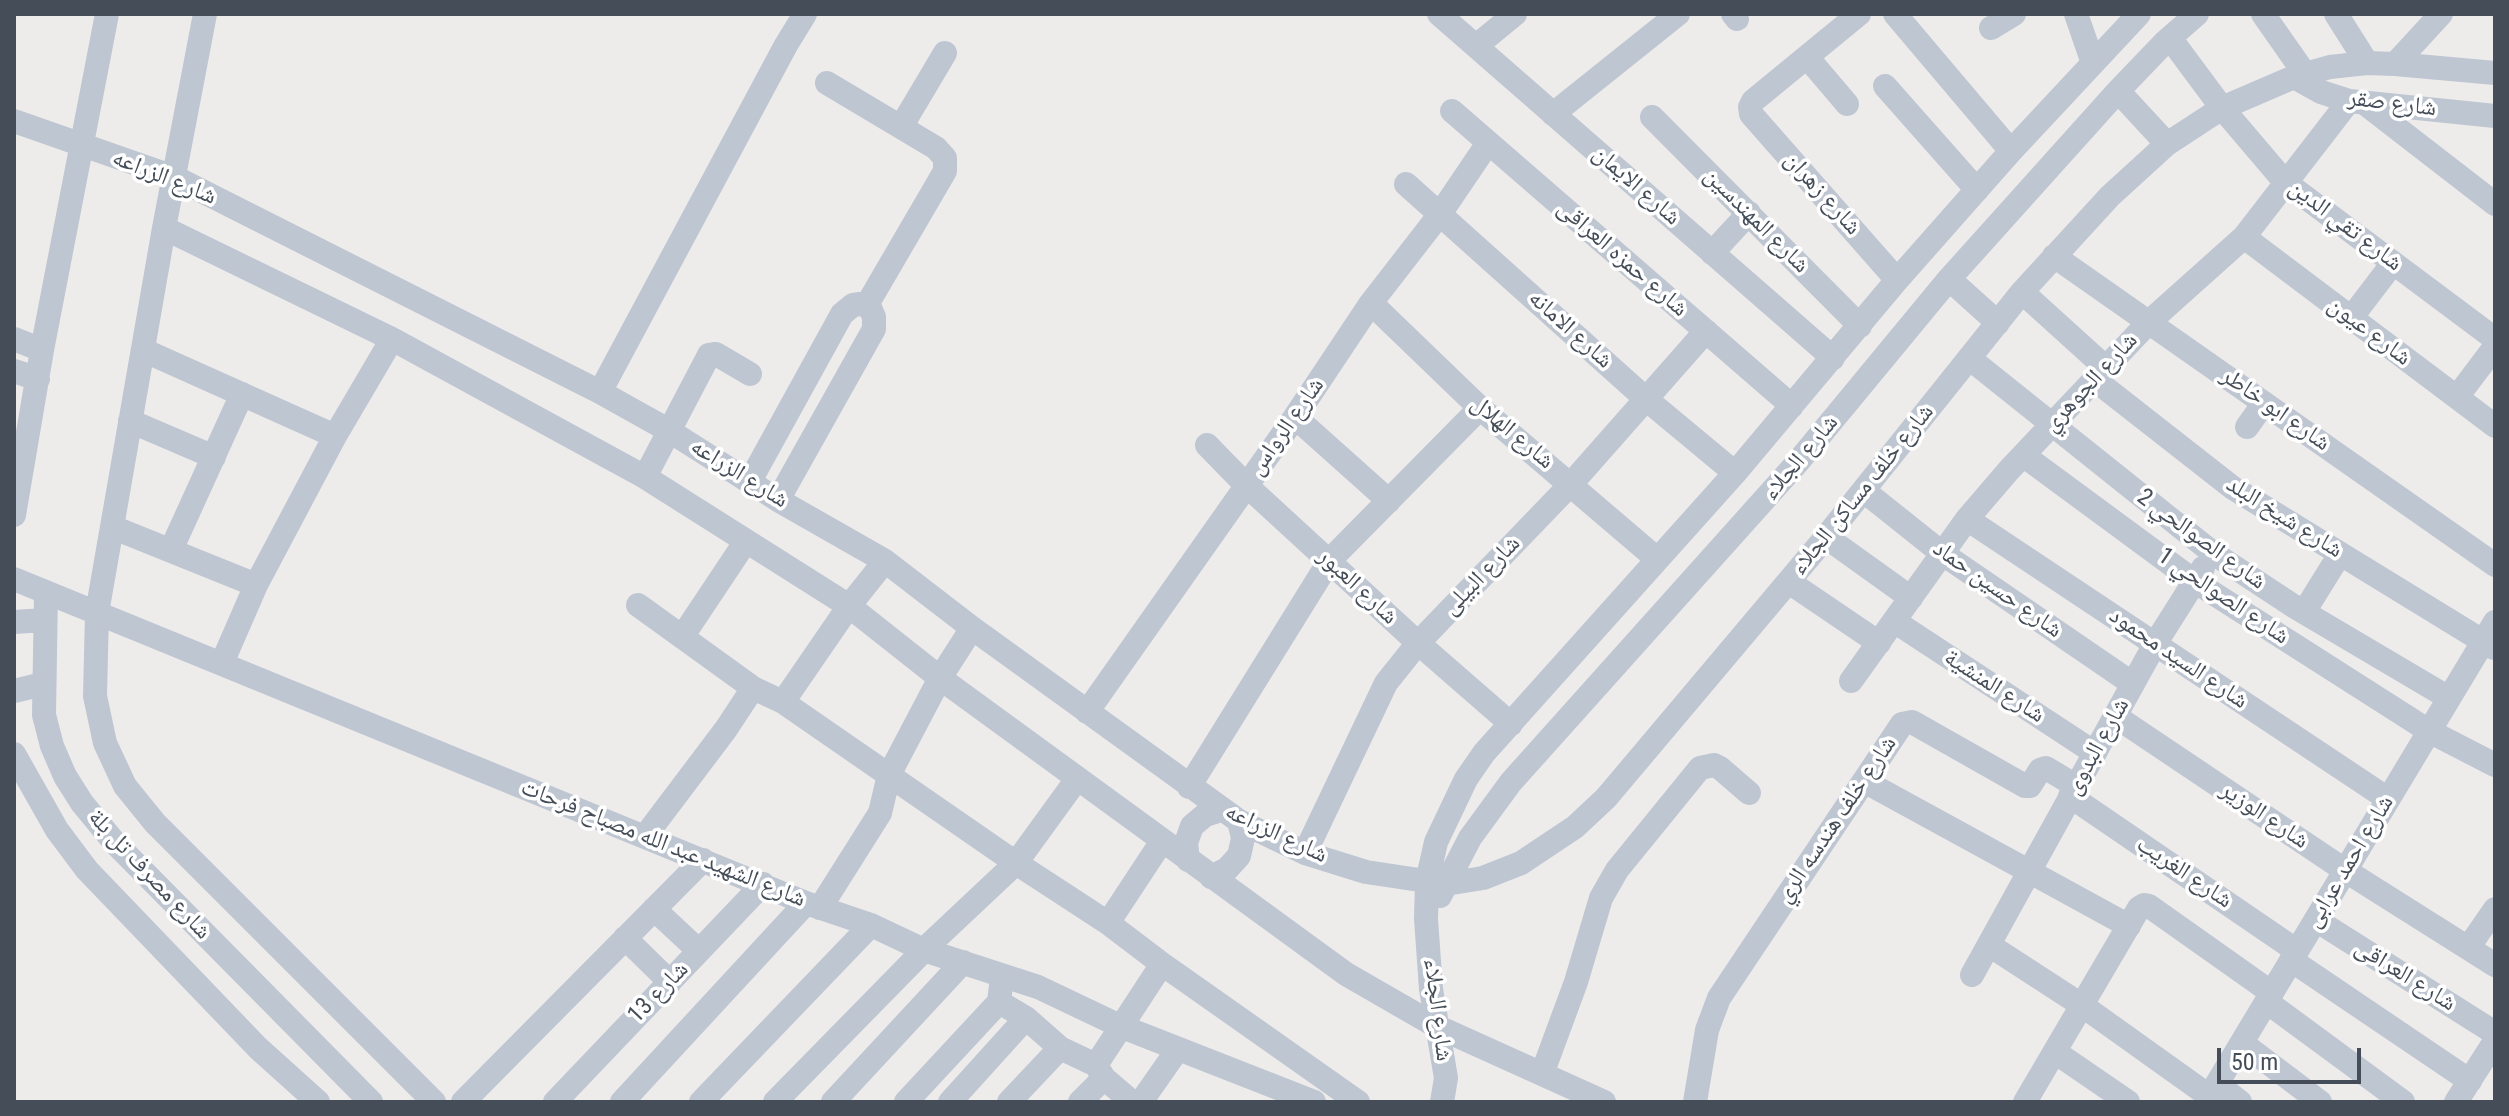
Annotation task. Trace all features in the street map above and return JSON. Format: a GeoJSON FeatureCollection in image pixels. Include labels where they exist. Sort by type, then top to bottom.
{"type":"FeatureCollection","features":[{"type":"Feature","properties":{"kind":"street"},"geometry":{"type":"LineString","coordinates":[[14,515],[42,350],[107,14]]}},
{"type":"Feature","properties":{"kind":"street","name":"شارع مصرف تل بلة"},"geometry":{"type":"LineString","coordinates":[[205,14],[97,613],[95,696],[105,743],[125,786],[155,823],[434,1102]]}},
{"type":"Feature","properties":{"kind":"street"},"geometry":{"type":"LineString","coordinates":[[600,392],[805,14]]}},
{"type":"Feature","properties":{"kind":"street","name":"شارع الايمان"},"geometry":{"type":"LineString","coordinates":[[1439,14],[1833,358]]}},
{"type":"Feature","properties":{"kind":"street"},"geometry":{"type":"LineString","coordinates":[[1476,46],[1515,14]]}},
{"type":"Feature","properties":{"kind":"street"},"geometry":{"type":"LineString","coordinates":[[1553,114],[1678,14]]}},
{"type":"Feature","properties":{"kind":"street"},"geometry":{"type":"LineString","coordinates":[[1895,14],[2011,151]]}},
{"type":"Feature","properties":{"kind":"street"},"geometry":{"type":"LineString","coordinates":[[1991,28],[2014,14]]}},
{"type":"Feature","properties":{"kind":"street"},"geometry":{"type":"LineString","coordinates":[[2076,14],[2093,63]]}},
{"type":"Feature","properties":{"kind":"street","name":"شارع الجلاء"},"geometry":{"type":"LineString","coordinates":[[1437,883],[1511,782],[1713,560],[1949,279],[2118,91],[2197,14]]}},
{"type":"Feature","properties":{"kind":"street"},"geometry":{"type":"LineString","coordinates":[[2263,14],[2300,76]]}},
{"type":"Feature","properties":{"kind":"street"},"geometry":{"type":"LineString","coordinates":[[1847,104],[1807,57],[1856,15]]}},
{"type":"Feature","properties":{"kind":"street","name":"شارع الجلاء"},"geometry":{"type":"LineString","coordinates":[[1442,1102],[1446,1078],[1431,989],[1426,919],[1437,883],[1436,842],[1466,779],[1484,753],[1735,473],[1897,280],[2011,151],[2138,15]]}},
{"type":"Feature","properties":{"kind":"street","name":"شارع تقي الدين"},"geometry":{"type":"LineString","coordinates":[[2138,15],[2168,40],[2285,182],[2491,336],[2495,343],[2457,397]]}},
{"type":"Feature","properties":{"kind":"street"},"geometry":{"type":"LineString","coordinates":[[2344,17],[2367,63]]}},
{"type":"Feature","properties":{"kind":"street"},"geometry":{"type":"LineString","coordinates":[[2395,64],[2427,19]]}},
{"type":"Feature","properties":{"kind":"street"},"geometry":{"type":"LineString","coordinates":[[901,127],[945,53]]}},
{"type":"Feature","properties":{"kind":"street","name":"شارع زهران"},"geometry":{"type":"LineString","coordinates":[[1807,57],[1753,101],[1751,114],[1897,280]]}},
{"type":"Feature","properties":{"kind":"street","name":"شارع خلف مساكن الجلاء"},"geometry":{"type":"LineString","coordinates":[[1437,883],[1467,882],[1499,873],[1545,849],[1606,798],[1864,491],[2022,292],[2137,169],[2167,144],[2222,108],[2330,67],[2395,64],[2495,73]]}},
{"type":"Feature","properties":{"kind":"street","name":"شارع صقر"},"geometry":{"type":"LineString","coordinates":[[2300,76],[2321,92],[2358,102],[2495,116]]}},
{"type":"Feature","properties":{"kind":"street"},"geometry":{"type":"LineString","coordinates":[[827,83],[942,153],[947,165],[868,303]]}},
{"type":"Feature","properties":{"kind":"street"},"geometry":{"type":"LineString","coordinates":[[1885,86],[1977,190]]}},
{"type":"Feature","properties":{"kind":"street"},"geometry":{"type":"LineString","coordinates":[[2118,91],[2167,144]]}},
{"type":"Feature","properties":{"kind":"street"},"geometry":{"type":"LineString","coordinates":[[2358,102],[2495,204]]}},
{"type":"Feature","properties":{"kind":"street","name":"شارع الجوهري"},"geometry":{"type":"LineString","coordinates":[[1851,681],[1967,519],[2023,455],[2149,322],[2244,237],[2285,182],[2358,102]]}},
{"type":"Feature","properties":{"kind":"street","name":"شارع حمزه العراقى"},"geometry":{"type":"LineString","coordinates":[[1452,111],[1792,406]]}},
{"type":"Feature","properties":{"kind":"street","name":"شارع المهندسين"},"geometry":{"type":"LineString","coordinates":[[1652,117],[1860,326]]}},
{"type":"Feature","properties":{"kind":"street","name":"شارع الزراعه"},"geometry":{"type":"LineString","coordinates":[[14,121],[174,177],[600,392],[668,430],[778,500],[885,561],[1230,815],[1305,853],[1366,872],[1437,883]]}},
{"type":"Feature","properties":{"kind":"street","name":"شارع الرواس"},"geometry":{"type":"LineString","coordinates":[[1087,712],[1295,417],[1371,303],[1440,214],[1488,143]]}},
{"type":"Feature","properties":{"kind":"street","name":"شارع الامانه"},"geometry":{"type":"LineString","coordinates":[[1406,184],[1646,399],[1735,473]]}},
{"type":"Feature","properties":{"kind":"street"},"geometry":{"type":"LineString","coordinates":[[1712,253],[1749,213]]}},
{"type":"Feature","properties":{"kind":"street","name":"شارع الزراعه"},"geometry":{"type":"LineString","coordinates":[[164,228],[392,339],[645,477],[849,606],[940,678],[1346,974],[1438,1027],[1604,1102]]}},
{"type":"Feature","properties":{"kind":"street","name":"شارع عيون"},"geometry":{"type":"LineString","coordinates":[[2244,237],[2495,426]]}},
{"type":"Feature","properties":{"kind":"street","name":"شارع ابو خاطر"},"geometry":{"type":"LineString","coordinates":[[2054,256],[2495,565]]}},
{"type":"Feature","properties":{"kind":"street"},"geometry":{"type":"LineString","coordinates":[[2351,318],[2393,263]]}},
{"type":"Feature","properties":{"kind":"street"},"geometry":{"type":"LineString","coordinates":[[1949,279],[1998,323]]}},
{"type":"Feature","properties":{"kind":"street","name":"شارع شيخ البلد"},"geometry":{"type":"LineString","coordinates":[[2022,292],[2100,374],[2233,488],[2340,554],[2491,637]]}},
{"type":"Feature","properties":{"kind":"street"},"geometry":{"type":"LineString","coordinates":[[750,481],[842,314],[853,305],[868,303]]}},
{"type":"Feature","properties":{"kind":"street"},"geometry":{"type":"LineString","coordinates":[[778,500],[874,329],[874,317],[868,303]]}},
{"type":"Feature","properties":{"kind":"street","name":"شارع الهلال"},"geometry":{"type":"LineString","coordinates":[[1371,303],[1480,408],[1657,559]]}},
{"type":"Feature","properties":{"kind":"street","name":"شارع البيلى"},"geometry":{"type":"LineString","coordinates":[[1305,853],[1386,683],[1418,643],[1571,484],[1706,331]]}},
{"type":"Feature","properties":{"kind":"street"},"geometry":{"type":"LineString","coordinates":[[14,339],[42,350]]}},
{"type":"Feature","properties":{"kind":"street"},"geometry":{"type":"LineString","coordinates":[[222,663],[256,585],[335,436],[392,339]]}},
{"type":"Feature","properties":{"kind":"street"},"geometry":{"type":"LineString","coordinates":[[143,350],[335,436]]}},
{"type":"Feature","properties":{"kind":"street"},"geometry":{"type":"LineString","coordinates":[[645,477],[709,355],[716,354],[750,374]]}},
{"type":"Feature","properties":{"kind":"street","name":"شارع الصوالحي 2"},"geometry":{"type":"LineString","coordinates":[[1969,358],[2213,553],[2304,612],[2449,698]]}},
{"type":"Feature","properties":{"kind":"street"},"geometry":{"type":"LineString","coordinates":[[14,371],[38,379]]}},
{"type":"Feature","properties":{"kind":"street"},"geometry":{"type":"LineString","coordinates":[[171,550],[242,394]]}},
{"type":"Feature","properties":{"kind":"street"},"geometry":{"type":"LineString","coordinates":[[2247,427],[2264,403]]}},
{"type":"Feature","properties":{"kind":"street"},"geometry":{"type":"LineString","coordinates":[[1189,787],[1330,560],[1480,408]]}},
{"type":"Feature","properties":{"kind":"street"},"geometry":{"type":"LineString","coordinates":[[1295,417],[1389,501]]}},
{"type":"Feature","properties":{"kind":"street"},"geometry":{"type":"LineString","coordinates":[[130,421],[214,457]]}},
{"type":"Feature","properties":{"kind":"street","name":"شارع العبور"},"geometry":{"type":"LineString","coordinates":[[1207,445],[1246,485],[1418,643],[1511,724]]}},
{"type":"Feature","properties":{"kind":"street","name":"شارع الصوالحي 1"},"geometry":{"type":"LineString","coordinates":[[2023,455],[2194,581],[2429,731],[2495,765]]}},
{"type":"Feature","properties":{"kind":"street","name":"شارع حسين حماد"},"geometry":{"type":"LineString","coordinates":[[1864,491],[1943,554],[2133,684]]}},
{"type":"Feature","properties":{"kind":"street","name":"شارع السيد محمود"},"geometry":{"type":"LineString","coordinates":[[1967,519],[2388,799]]}},
{"type":"Feature","properties":{"kind":"street"},"geometry":{"type":"LineString","coordinates":[[112,527],[256,585]]}},
{"type":"Feature","properties":{"kind":"street"},"geometry":{"type":"LineString","coordinates":[[1683,531],[1683,544],[1690,554],[1700,560],[1713,560]]}},
{"type":"Feature","properties":{"kind":"street"},"geometry":{"type":"LineString","coordinates":[[1826,537],[1911,598]]}},
{"type":"Feature","properties":{"kind":"street"},"geometry":{"type":"LineString","coordinates":[[682,637],[746,541]]}},
{"type":"Feature","properties":{"kind":"street","name":"شارع البدوى"},"geometry":{"type":"LineString","coordinates":[[1972,975],[2155,644],[2213,553]]}},
{"type":"Feature","properties":{"kind":"street"},"geometry":{"type":"LineString","coordinates":[[2304,612],[2340,554]]}},
{"type":"Feature","properties":{"kind":"street"},"geometry":{"type":"LineString","coordinates":[[783,702],[849,606],[885,561]]}},
{"type":"Feature","properties":{"kind":"street","name":"شارع الشهيد عبد الله مصباح فرحات"},"geometry":{"type":"LineString","coordinates":[[14,579],[646,835],[813,906],[871,925],[924,950],[963,962],[1001,990],[1038,987],[1120,1026],[1302,1099]]}},
{"type":"Feature","properties":{"kind":"street"},"geometry":{"type":"LineString","coordinates":[[1789,582],[1879,643]]}},
{"type":"Feature","properties":{"kind":"street","name":"شارع مصرف تل بلة"},"geometry":{"type":"LineString","coordinates":[[46,592],[44,715],[52,746],[65,776],[82,803],[165,896],[371,1102]]}},
{"type":"Feature","properties":{"kind":"street"},"geometry":{"type":"LineString","coordinates":[[1627,593],[1640,592],[1651,597],[1658,608],[1658,620]]}},
{"type":"Feature","properties":{"kind":"street"},"geometry":{"type":"LineString","coordinates":[[638,605],[753,688],[783,702],[1108,923],[1358,1102]]}},
{"type":"Feature","properties":{"kind":"street"},"geometry":{"type":"LineString","coordinates":[[14,622],[45,620]]}},
{"type":"Feature","properties":{"kind":"street","name":"شارع المنشية"},"geometry":{"type":"LineString","coordinates":[[1894,621],[2095,753]]}},
{"type":"Feature","properties":{"kind":"street"},"geometry":{"type":"LineString","coordinates":[[622,1102],[813,906],[880,813],[889,775],[940,678],[972,628]]}},
{"type":"Feature","properties":{"kind":"street","name":"شارع احمد عرابى"},"geometry":{"type":"LineString","coordinates":[[2211,1094],[2449,698],[2491,637]]}},
{"type":"Feature","properties":{"kind":"street"},"geometry":{"type":"LineString","coordinates":[[14,691],[43,684]]}},
{"type":"Feature","properties":{"kind":"street"},"geometry":{"type":"LineString","coordinates":[[646,835],[753,688]]}},
{"type":"Feature","properties":{"kind":"street","name":"شارع الوزير"},"geometry":{"type":"LineString","coordinates":[[2115,716],[2346,871],[2495,965]]}},
{"type":"Feature","properties":{"kind":"street","name":"شارع خلف هندسه الري"},"geometry":{"type":"LineString","coordinates":[[1695,1102],[1707,1030],[1719,998],[1899,727],[1912,722],[2025,786],[2030,786],[2040,770],[2046,768],[2073,791]]}},
{"type":"Feature","properties":{"kind":"street"},"geometry":{"type":"LineString","coordinates":[[14,754],[57,830],[87,870],[258,1048],[318,1102]]}},
{"type":"Feature","properties":{"kind":"street"},"geometry":{"type":"LineString","coordinates":[[1542,1074],[1576,982],[1601,898],[1617,870],[1700,768],[1714,765],[1720,768],[1749,793]]}},
{"type":"Feature","properties":{"kind":"street"},"geometry":{"type":"LineString","coordinates":[[775,1102],[924,950],[1016,863],[1077,779]]}},
{"type":"Feature","properties":{"kind":"street"},"geometry":{"type":"LineString","coordinates":[[1864,781],[2129,926]]}},
{"type":"Feature","properties":{"kind":"street","name":"شارع الغريب"},"geometry":{"type":"LineString","coordinates":[[2073,791],[2470,1081]]}},
{"type":"Feature","properties":{"kind":"street"},"geometry":{"type":"LineString","coordinates":[[1188,860],[1186,843],[1192,826],[1205,815],[1230,815],[1243,838],[1239,856],[1227,869],[1211,877]]}},
{"type":"Feature","properties":{"kind":"street"},"geometry":{"type":"LineString","coordinates":[[1108,923],[1162,841]]}},
{"type":"Feature","properties":{"kind":"street"},"geometry":{"type":"LineString","coordinates":[[463,1102],[703,860]]}},
{"type":"Feature","properties":{"kind":"street","name":"شارع 13"},"geometry":{"type":"LineString","coordinates":[[555,1102],[763,884]]}},
{"type":"Feature","properties":{"kind":"street"},"geometry":{"type":"LineString","coordinates":[[2025,1102],[2139,908],[2149,906],[2403,1102]]}},
{"type":"Feature","properties":{"kind":"street"},"geometry":{"type":"LineString","coordinates":[[654,909],[699,951]]}},
{"type":"Feature","properties":{"kind":"street"},"geometry":{"type":"LineString","coordinates":[[2468,948],[2495,909]]}},
{"type":"Feature","properties":{"kind":"street","name":"شارع العراقى"},"geometry":{"type":"LineString","coordinates":[[2316,920],[2495,1033]]}},
{"type":"Feature","properties":{"kind":"street"},"geometry":{"type":"LineString","coordinates":[[701,1102],[871,925]]}},
{"type":"Feature","properties":{"kind":"street"},"geometry":{"type":"LineString","coordinates":[[625,938],[670,982]]}},
{"type":"Feature","properties":{"kind":"street"},"geometry":{"type":"LineString","coordinates":[[1989,945],[2211,1094],[2240,1102]]}},
{"type":"Feature","properties":{"kind":"street"},"geometry":{"type":"LineString","coordinates":[[833,1102],[963,962]]}},
{"type":"Feature","properties":{"kind":"street"},"geometry":{"type":"LineString","coordinates":[[1080,1102],[1100,1072],[1120,1026],[1162,964]]}},
{"type":"Feature","properties":{"kind":"street"},"geometry":{"type":"LineString","coordinates":[[906,1102],[1001,990],[1026,1018],[1060,1048],[1100,1072],[1132,1102]]}},
{"type":"Feature","properties":{"kind":"street"},"geometry":{"type":"LineString","coordinates":[[950,1102],[1026,1018]]}},
{"type":"Feature","properties":{"kind":"street"},"geometry":{"type":"LineString","coordinates":[[2456,1102],[2495,1041]]}},
{"type":"Feature","properties":{"kind":"street"},"geometry":{"type":"LineString","coordinates":[[2242,1043],[2320,1102]]}},
{"type":"Feature","properties":{"kind":"street"},"geometry":{"type":"LineString","coordinates":[[1009,1102],[1060,1048]]}},
{"type":"Feature","properties":{"kind":"street"},"geometry":{"type":"LineString","coordinates":[[1141,1102],[1178,1049]]}},
{"type":"Feature","properties":{"kind":"street"},"geometry":{"type":"LineString","coordinates":[[2055,1052],[2128,1102]]}}]}
